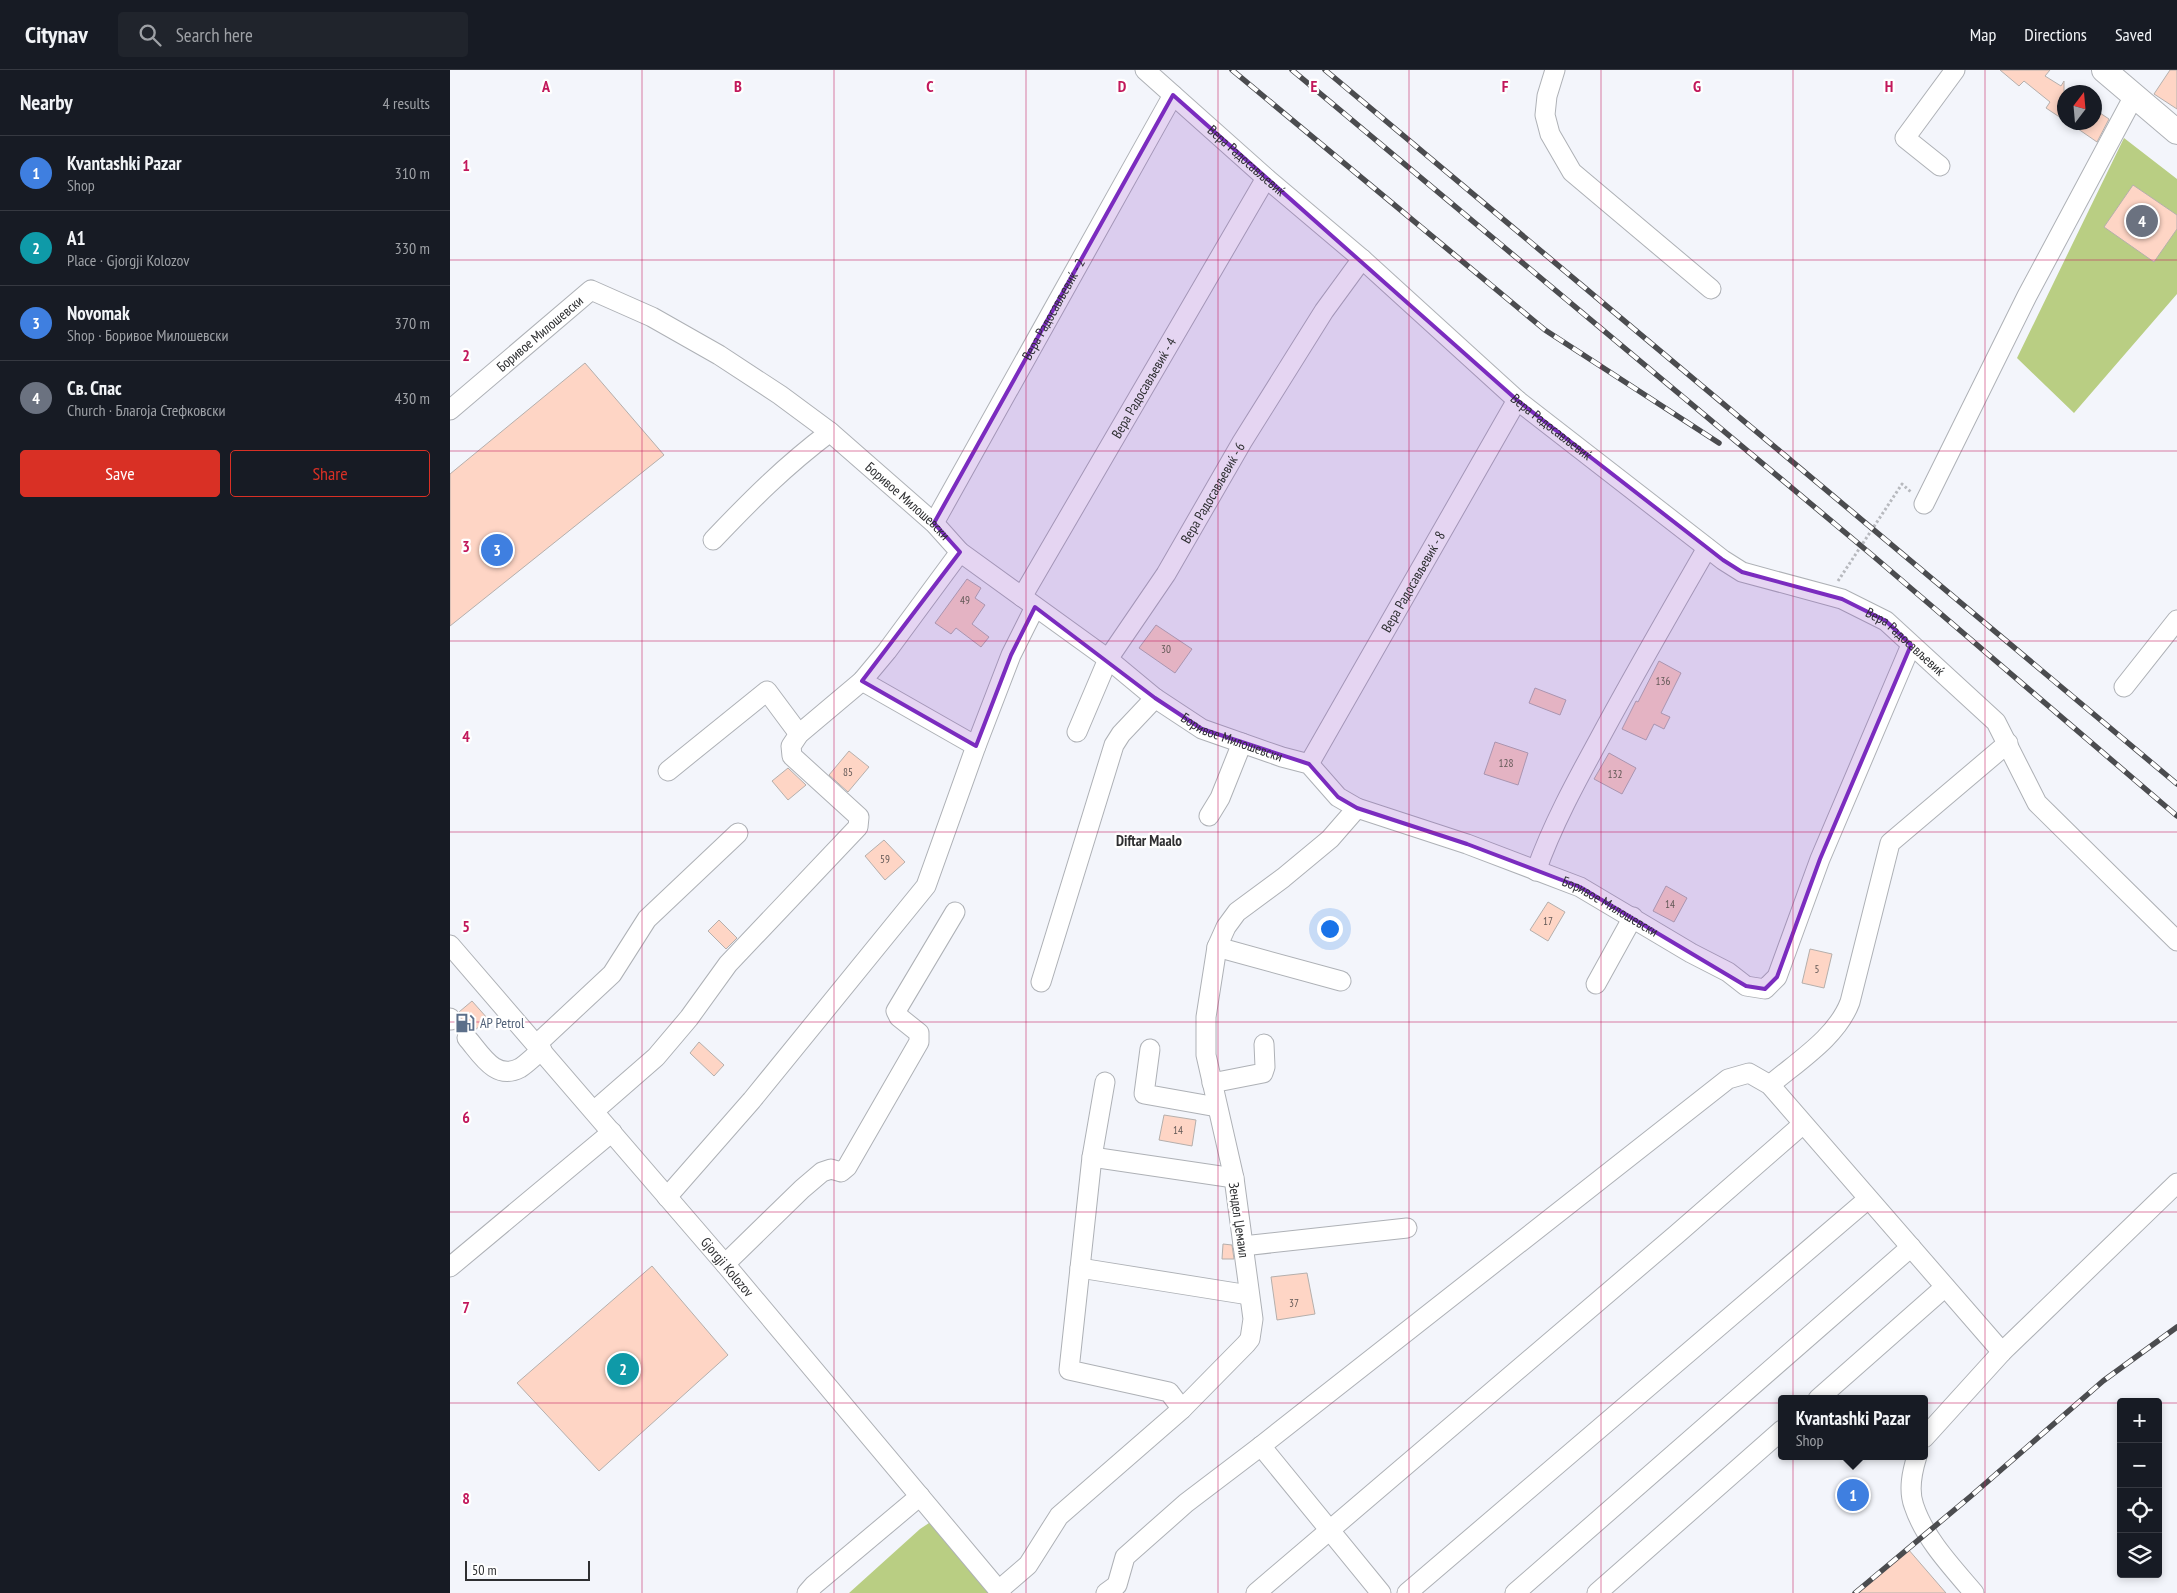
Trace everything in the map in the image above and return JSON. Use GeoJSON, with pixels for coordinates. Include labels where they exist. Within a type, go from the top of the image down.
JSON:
{"type":"FeatureCollection","features":[{"type":"Feature","properties":{"kind":"main road"},"geometry":{"type":"LineString","coordinates":[[2114,73],[2134,96],[2177,132]]}},
{"type":"Feature","properties":{"kind":"street","name":"Вера Радосављевиќ"},"geometry":{"type":"LineString","coordinates":[[1145,70],[1266,178],[1362,259],[1517,400],[1707,548],[1742,572],[1842,599],[1886,621],[1996,722],[2037,802],[2177,941]]}},
{"type":"Feature","properties":{"kind":"street"},"geometry":{"type":"LineString","coordinates":[[1555,70],[1547,96],[1545,115],[1550,134],[1572,172],[1712,289]]}},
{"type":"Feature","properties":{"kind":"street"},"geometry":{"type":"LineString","coordinates":[[1940,166],[1905,138],[1955,70]]}},
{"type":"Feature","properties":{"kind":"street","name":"Вера Радосављевиќ - 2"},"geometry":{"type":"LineString","coordinates":[[934,523],[1173,95]]}},
{"type":"Feature","properties":{"kind":"street"},"geometry":{"type":"LineString","coordinates":[[1924,504],[2027,296],[2134,96]]}},
{"type":"Feature","properties":{"kind":"street","name":"Вера Радосављевиќ - 4"},"geometry":{"type":"LineString","coordinates":[[667,1197],[752,1100],[926,886],[1029,602],[1266,178]]}},
{"type":"Feature","properties":{"kind":"street","name":"Вера Радосављевиќ - 6"},"geometry":{"type":"LineString","coordinates":[[1077,732],[1108,659],[1166,574],[1242,442],[1324,311],[1362,259]]}},
{"type":"Feature","properties":{"kind":"street","name":"Боривое Милошевски"},"geometry":{"type":"LineString","coordinates":[[450,410],[591,290],[652,317],[719,356],[780,395],[830,432],[934,523],[960,552],[1108,659],[1155,698],[1202,730],[1309,764],[1338,797],[1357,808],[1467,844],[1580,887],[1691,953],[1728,972],[1746,986],[1766,989],[1777,977],[1820,859],[1911,645]]}},
{"type":"Feature","properties":{"kind":"street","name":"Вера Радосављевиќ - 8"},"geometry":{"type":"LineString","coordinates":[[1309,764],[1517,400]]}},
{"type":"Feature","properties":{"kind":"street"},"geometry":{"type":"LineString","coordinates":[[714,540],[764,486],[830,432]]}},
{"type":"Feature","properties":{"kind":"street"},"geometry":{"type":"LineString","coordinates":[[1536,871],[1545,846],[1574,785],[1707,548]]}},
{"type":"Feature","properties":{"kind":"street"},"geometry":{"type":"LineString","coordinates":[[594,1111],[656,1056],[689,1018],[728,964],[858,827],[859,818],[792,756],[791,746],[799,734],[862,680],[887,651],[960,552]]}},
{"type":"Feature","properties":{"kind":"street"},"geometry":{"type":"LineString","coordinates":[[2124,687],[2177,620]]}},
{"type":"Feature","properties":{"kind":"street"},"geometry":{"type":"LineString","coordinates":[[862,680],[976,746]]}},
{"type":"Feature","properties":{"kind":"street"},"geometry":{"type":"LineString","coordinates":[[668,771],[767,691],[799,734]]}},
{"type":"Feature","properties":{"kind":"street"},"geometry":{"type":"LineString","coordinates":[[1041,982],[1114,745],[1121,734],[1155,698]]}},
{"type":"Feature","properties":{"kind":"street"},"geometry":{"type":"LineString","coordinates":[[1209,816],[1220,798],[1242,743]]}},
{"type":"Feature","properties":{"kind":"street"},"geometry":{"type":"LineString","coordinates":[[1770,1085],[1831,1033],[1844,1017],[1850,1002],[1890,843],[2008,743]]}},
{"type":"Feature","properties":{"kind":"street","name":"Зендел Џемаил"},"geometry":{"type":"LineString","coordinates":[[1000,1592],[1028,1565],[1059,1516],[1182,1409],[1250,1339],[1253,1319],[1234,1178],[1206,1055],[1206,1017],[1217,947],[1226,927],[1236,912],[1283,878],[1330,839],[1357,808]]}},
{"type":"Feature","properties":{"kind":"street"},"geometry":{"type":"LineString","coordinates":[[467,1038],[493,1068],[507,1071],[520,1068],[612,974],[647,919],[738,833]]}},
{"type":"Feature","properties":{"kind":"street"},"geometry":{"type":"LineString","coordinates":[[725,1264],[822,1172],[831,1169],[841,1172],[847,1167],[919,1042],[919,1034],[899,1017],[896,1010],[956,912]]}},
{"type":"Feature","properties":{"kind":"street"},"geometry":{"type":"LineString","coordinates":[[1596,984],[1633,917]]}},
{"type":"Feature","properties":{"kind":"street","name":"Gjorgji Kolozov"},"geometry":{"type":"LineString","coordinates":[[450,946],[725,1264],[1000,1592]]}},
{"type":"Feature","properties":{"kind":"street"},"geometry":{"type":"LineString","coordinates":[[1217,947],[1341,981]]}},
{"type":"Feature","properties":{"kind":"street"},"geometry":{"type":"LineString","coordinates":[[1212,1083],[1262,1073],[1265,1067],[1264,1044]]}},
{"type":"Feature","properties":{"kind":"street"},"geometry":{"type":"LineString","coordinates":[[1150,1049],[1144,1094],[1217,1107]]}},
{"type":"Feature","properties":{"kind":"street"},"geometry":{"type":"LineString","coordinates":[[1115,1590],[1125,1557],[1186,1502],[1261,1446],[1728,1078],[1749,1073],[1770,1085],[2002,1352]]}},
{"type":"Feature","properties":{"kind":"street"},"geometry":{"type":"LineString","coordinates":[[1105,1082],[1092,1157],[1069,1370],[1169,1392],[1182,1409]]}},
{"type":"Feature","properties":{"kind":"street"},"geometry":{"type":"LineString","coordinates":[[1256,1593],[1803,1124]]}},
{"type":"Feature","properties":{"kind":"street"},"geometry":{"type":"LineString","coordinates":[[450,1267],[612,1132]]}},
{"type":"Feature","properties":{"kind":"street"},"geometry":{"type":"LineString","coordinates":[[1092,1157],[1234,1178]]}},
{"type":"Feature","properties":{"kind":"street"},"geometry":{"type":"LineString","coordinates":[[1928,1434],[2002,1352],[2177,1183]]}},
{"type":"Feature","properties":{"kind":"street"},"geometry":{"type":"LineString","coordinates":[[1407,1593],[1868,1199]]}},
{"type":"Feature","properties":{"kind":"street"},"geometry":{"type":"LineString","coordinates":[[1243,1246],[1407,1228]]}},
{"type":"Feature","properties":{"kind":"street"},"geometry":{"type":"LineString","coordinates":[[1515,1593],[1911,1247]]}},
{"type":"Feature","properties":{"kind":"street"},"geometry":{"type":"LineString","coordinates":[[1080,1268],[1249,1295]]}},
{"type":"Feature","properties":{"kind":"street"},"geometry":{"type":"LineString","coordinates":[[1823,1395],[1945,1287]]}},
{"type":"Feature","properties":{"kind":"street"},"geometry":{"type":"LineString","coordinates":[[1599,1592],[1778,1434]]}},
{"type":"Feature","properties":{"kind":"street"},"geometry":{"type":"LineString","coordinates":[[1261,1446],[1381,1593]]}},
{"type":"Feature","properties":{"kind":"street"},"geometry":{"type":"LineString","coordinates":[[1915,1460],[1911,1486],[1913,1506],[1932,1540],[1974,1593]]}},
{"type":"Feature","properties":{"kind":"street"},"geometry":{"type":"LineString","coordinates":[[808,1593],[814,1585],[920,1496]]}},
{"type":"Feature","properties":{"kind":"path"},"geometry":{"type":"LineString","coordinates":[[1828,596],[1902,484],[1924,504]]}},
{"type":"Feature","properties":{"kind":"highlighted area"},"geometry":{"type":"Polygon","coordinates":[[[1173,95],[1517,400],[1723,560],[1742,572],[1842,599],[1886,621],[1911,645],[1820,859],[1777,977],[1765,989],[1746,986],[1580,887],[1467,844],[1357,808],[1338,797],[1309,764],[1202,729],[1155,698],[1035,607],[1011,655],[976,746],[862,681],[960,552],[934,523],[1173,95]]]}},
{"type":"Feature","properties":{"kind":"green space"},"geometry":{"type":"Polygon","coordinates":[[[2124,138],[2177,179],[2177,294],[2074,413],[2017,358],[2124,138]]]}},
{"type":"Feature","properties":{"kind":"green space"},"geometry":{"type":"Polygon","coordinates":[[[938,1517],[998,1593],[849,1593],[920,1529],[938,1517]]]}},
{"type":"Feature","properties":{"kind":"building"},"geometry":{"type":"Polygon","coordinates":[[[2000,70],[2050,70],[2045,76],[2059,85],[2057,85],[2057,115],[2046,108],[2050,102],[2024,81],[2019,86],[2000,70]]]}},
{"type":"Feature","properties":{"kind":"building"},"geometry":{"type":"Polygon","coordinates":[[[2170,70],[2177,70],[2177,109],[2154,94],[2170,70]]]}},
{"type":"Feature","properties":{"kind":"building"},"geometry":{"type":"Polygon","coordinates":[[[2102,114],[2109,119],[2097,142],[2080,130],[2102,130],[2102,114]]]}},
{"type":"Feature","properties":{"kind":"building"},"geometry":{"type":"Polygon","coordinates":[[[2133,185],[2177,215],[2177,229],[2154,262],[2104,227],[2133,185]]]}},
{"type":"Feature","properties":{"kind":"building"},"geometry":{"type":"Polygon","coordinates":[[[585,363],[664,455],[450,626],[450,474],[585,363]]]}},
{"type":"Feature","properties":{"kind":"building"},"geometry":{"type":"Polygon","coordinates":[[[967,579],[981,588],[975,598],[985,605],[972,624],[989,637],[981,647],[956,628],[951,634],[935,623],[967,579]]]}},
{"type":"Feature","properties":{"kind":"building"},"geometry":{"type":"Polygon","coordinates":[[[1156,625],[1192,649],[1175,673],[1139,648],[1156,625]]]}},
{"type":"Feature","properties":{"kind":"building"},"geometry":{"type":"Polygon","coordinates":[[[1659,661],[1681,673],[1661,713],[1670,717],[1664,729],[1654,724],[1646,740],[1622,729],[1659,661]]]}},
{"type":"Feature","properties":{"kind":"building"},"geometry":{"type":"Polygon","coordinates":[[[1535,688],[1566,700],[1560,715],[1529,703],[1535,688]]]}},
{"type":"Feature","properties":{"kind":"building"},"geometry":{"type":"Polygon","coordinates":[[[1495,742],[1528,753],[1518,785],[1484,774],[1495,742]]]}},
{"type":"Feature","properties":{"kind":"building"},"geometry":{"type":"Polygon","coordinates":[[[849,751],[869,767],[848,792],[829,775],[849,751]]]}},
{"type":"Feature","properties":{"kind":"building"},"geometry":{"type":"Polygon","coordinates":[[[1609,753],[1636,768],[1622,794],[1594,779],[1609,753]]]}},
{"type":"Feature","properties":{"kind":"building"},"geometry":{"type":"Polygon","coordinates":[[[788,768],[806,785],[788,800],[772,781],[788,768]]]}},
{"type":"Feature","properties":{"kind":"building"},"geometry":{"type":"Polygon","coordinates":[[[884,840],[905,862],[885,880],[865,856],[884,840]]]}},
{"type":"Feature","properties":{"kind":"building"},"geometry":{"type":"Polygon","coordinates":[[[1666,886],[1687,898],[1674,922],[1653,911],[1666,886]]]}},
{"type":"Feature","properties":{"kind":"building"},"geometry":{"type":"Polygon","coordinates":[[[1548,902],[1565,912],[1548,941],[1530,930],[1548,902]]]}},
{"type":"Feature","properties":{"kind":"building"},"geometry":{"type":"Polygon","coordinates":[[[719,920],[737,938],[726,949],[708,931],[719,920]]]}},
{"type":"Feature","properties":{"kind":"building"},"geometry":{"type":"Polygon","coordinates":[[[1810,949],[1832,954],[1824,988],[1802,983],[1810,949]]]}},
{"type":"Feature","properties":{"kind":"building"},"geometry":{"type":"Polygon","coordinates":[[[472,1001],[488,1019],[475,1030],[466,1027],[457,1033],[455,1030],[460,1027],[462,1021],[459,1012],[472,1001]]]}},
{"type":"Feature","properties":{"kind":"building"},"geometry":{"type":"Polygon","coordinates":[[[699,1042],[724,1065],[714,1076],[690,1053],[699,1042]]]}},
{"type":"Feature","properties":{"kind":"building"},"geometry":{"type":"Polygon","coordinates":[[[1164,1115],[1196,1120],[1192,1146],[1159,1140],[1164,1115]]]}},
{"type":"Feature","properties":{"kind":"building"},"geometry":{"type":"Polygon","coordinates":[[[1223,1244],[1232,1245],[1234,1259],[1222,1259],[1223,1244]]]}},
{"type":"Feature","properties":{"kind":"building"},"geometry":{"type":"Polygon","coordinates":[[[652,1266],[728,1355],[599,1471],[517,1383],[652,1266]]]}},
{"type":"Feature","properties":{"kind":"building"},"geometry":{"type":"Polygon","coordinates":[[[1307,1273],[1315,1314],[1277,1320],[1271,1277],[1307,1273]]]}},
{"type":"Feature","properties":{"kind":"building"},"geometry":{"type":"Polygon","coordinates":[[[1908,1549],[1946,1593],[1858,1593],[1908,1549]]]}},
{"type":"Feature","properties":{"kind":"railway"},"geometry":{"type":"LineString","coordinates":[[1232,70],[1545,330],[1719,443]]}},
{"type":"Feature","properties":{"kind":"railway"},"geometry":{"type":"LineString","coordinates":[[1292,70],[1872,555],[2177,816]]}},
{"type":"Feature","properties":{"kind":"railway"},"geometry":{"type":"LineString","coordinates":[[1325,70],[2177,784]]}},
{"type":"Feature","properties":{"kind":"railway"},"geometry":{"type":"LineString","coordinates":[[1855,1593],[1971,1496],[2103,1381],[2177,1327]]}},
{"type":"Feature","properties":{"kind":"place","name":"Св. Спас"},"geometry":{"type":"Point","coordinates":[2142,221]}},
{"type":"Feature","properties":{"kind":"place","name":"Novomak"},"geometry":{"type":"Point","coordinates":[497,550]}},
{"type":"Feature","properties":{"kind":"place","name":"AP Petrol"},"geometry":{"type":"Point","coordinates":[465,1023]}},
{"type":"Feature","properties":{"kind":"place","name":"А1"},"geometry":{"type":"Point","coordinates":[623,1369]}},
{"type":"Feature","properties":{"kind":"place","name":"Kvantashki Pazar"},"geometry":{"type":"Point","coordinates":[1853,1495]}},
{"type":"Feature","properties":{"kind":"district","name":"Diftar Maalo"},"geometry":{"type":"Point","coordinates":[1149,841]}}]}
